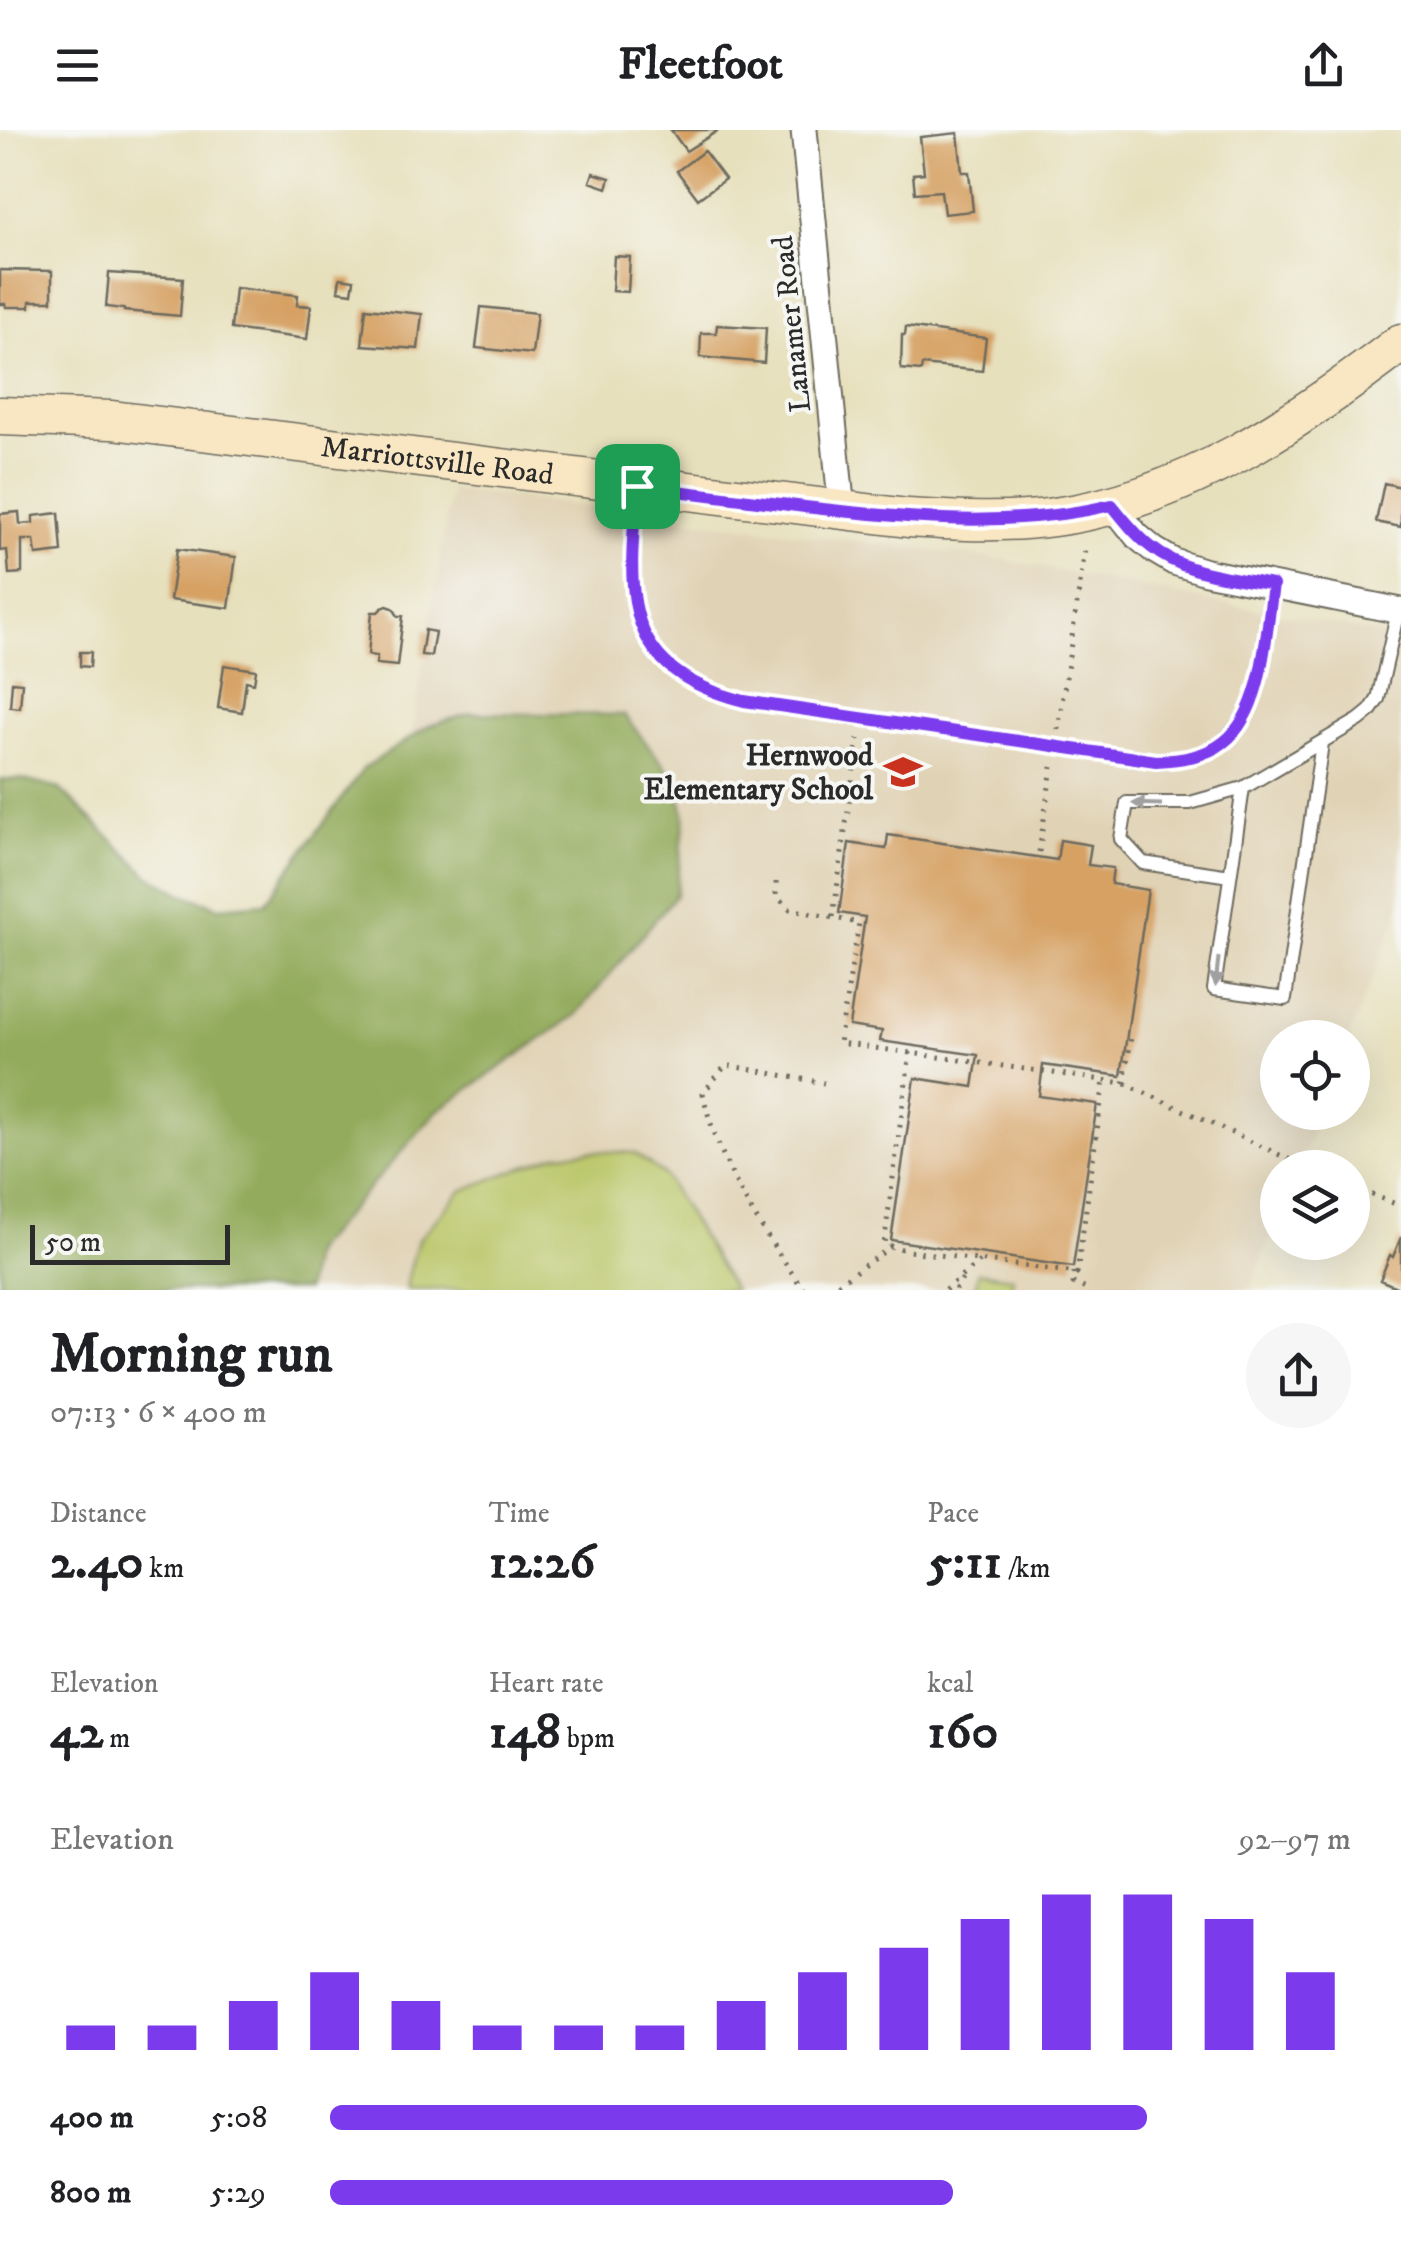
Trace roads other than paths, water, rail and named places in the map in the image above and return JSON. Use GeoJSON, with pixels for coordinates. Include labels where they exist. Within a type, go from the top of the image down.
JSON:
{"type":"FeatureCollection","features":[{"type":"Feature","properties":{"kind":"main road","name":"Marriottsville Road"},"geometry":{"type":"LineString","coordinates":[[0,416],[112,420],[842,511],[984,521],[1051,517],[1112,505],[1219,464],[1304,413],[1401,343]]}},
{"type":"Feature","properties":{"kind":"street","name":"Lanamer Road"},"geometry":{"type":"LineString","coordinates":[[804,130],[842,511]]}},
{"type":"Feature","properties":{"kind":"street"},"geometry":{"type":"LineString","coordinates":[[1112,505],[1138,536],[1174,562],[1399,611]]}},
{"type":"Feature","properties":{"kind":"lane"},"geometry":{"type":"LineString","coordinates":[[637,486],[631,580],[644,632],[672,669],[717,694],[744,701],[1126,757],[1181,760],[1224,742],[1240,724],[1257,680],[1273,585]]}},
{"type":"Feature","properties":{"kind":"lane"},"geometry":{"type":"LineString","coordinates":[[1230,876],[1143,862],[1121,840],[1127,803],[1190,804],[1243,788],[1358,720],[1378,699],[1399,611]]}},
{"type":"Feature","properties":{"kind":"lane"},"geometry":{"type":"LineString","coordinates":[[1243,788],[1214,989],[1286,999],[1322,742]]}},
{"type":"Feature","properties":{"kind":"place","name":"Hernwood Elementary School"},"geometry":{"type":"Point","coordinates":[903,772]}}]}
